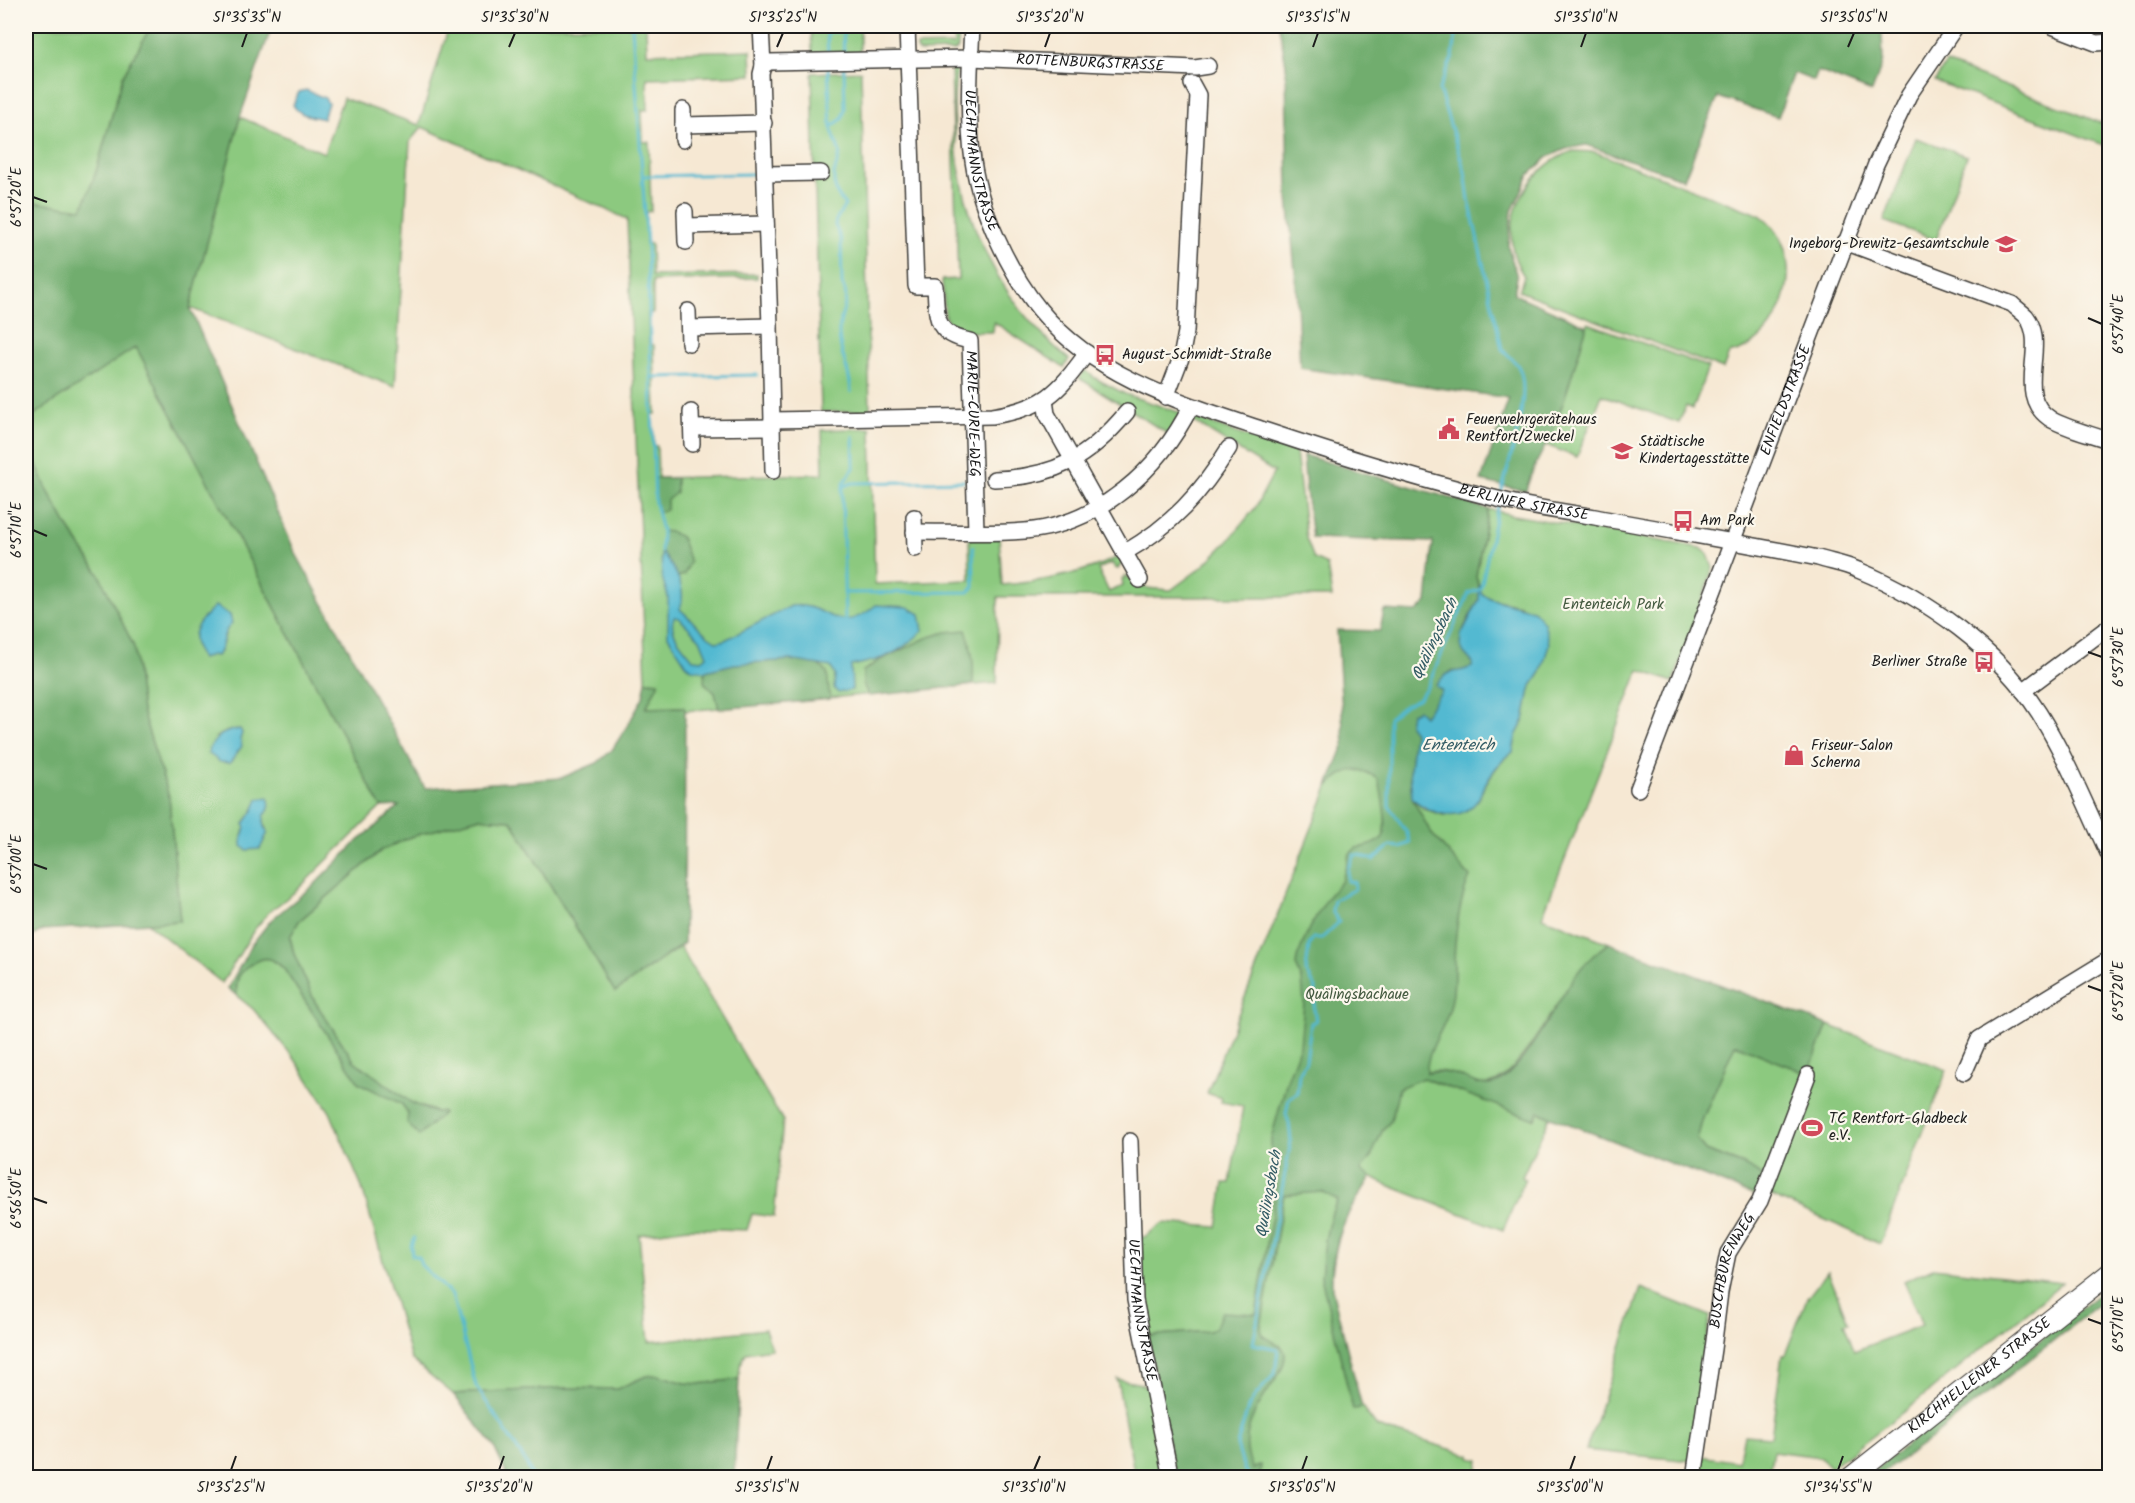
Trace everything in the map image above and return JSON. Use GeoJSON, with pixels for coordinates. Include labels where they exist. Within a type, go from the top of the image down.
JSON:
{"type":"FeatureCollection","features":[{"type":"Feature","properties":{"kind":"main road","name":"KIRCHHELLENER STRASSE"},"geometry":{"type":"LineString","coordinates":[[1850,1478],[2109,1273]]}},
{"type":"Feature","properties":{"kind":"street"},"geometry":{"type":"LineString","coordinates":[[761,26],[773,471]]}},
{"type":"Feature","properties":{"kind":"street"},"geometry":{"type":"LineString","coordinates":[[907,26],[908,59]]}},
{"type":"Feature","properties":{"kind":"street","name":"UECHTMANNSTRASSE"},"geometry":{"type":"LineString","coordinates":[[972,26],[970,58],[972,152],[975,174],[993,228],[1008,261],[1024,288]]}},
{"type":"Feature","properties":{"kind":"street","name":"ENFIELDSTRASSE"},"geometry":{"type":"LineString","coordinates":[[1638,789],[1845,242],[1895,123],[1917,83],[1956,26]]}},
{"type":"Feature","properties":{"kind":"street"},"geometry":{"type":"LineString","coordinates":[[2052,26],[2096,43],[2109,42]]}},
{"type":"Feature","properties":{"kind":"street","name":"ROTTENBURGSTRASSE"},"geometry":{"type":"LineString","coordinates":[[763,66],[769,62],[970,58],[1195,68],[1208,66]]}},
{"type":"Feature","properties":{"kind":"street","name":"MARIE-CURIE-WEG"},"geometry":{"type":"LineString","coordinates":[[908,59],[916,286],[935,286],[937,317],[940,325],[950,336],[970,341],[976,531]]}},
{"type":"Feature","properties":{"kind":"street"},"geometry":{"type":"LineString","coordinates":[[1166,397],[1181,358],[1188,314],[1198,95],[1192,84]]}},
{"type":"Feature","properties":{"kind":"street"},"geometry":{"type":"LineString","coordinates":[[683,141],[683,117],[764,123]]}},
{"type":"Feature","properties":{"kind":"street"},"geometry":{"type":"LineString","coordinates":[[765,174],[821,173]]}},
{"type":"Feature","properties":{"kind":"street"},"geometry":{"type":"LineString","coordinates":[[685,211],[686,234],[766,224]]}},
{"type":"Feature","properties":{"kind":"street"},"geometry":{"type":"LineString","coordinates":[[1845,242],[2012,304],[2027,317],[2034,337],[2032,391],[2038,406],[2052,419],[2109,441]]}},
{"type":"Feature","properties":{"kind":"street","name":"BERLINER STRASSE"},"geometry":{"type":"LineString","coordinates":[[1024,288],[1040,310],[1087,353],[1121,374],[1166,397],[1191,406],[1367,464],[1508,501],[1732,541],[1846,566],[1902,591],[1958,627],[2007,673],[2023,692],[2053,738],[2109,857]]}},
{"type":"Feature","properties":{"kind":"street"},"geometry":{"type":"LineString","coordinates":[[688,312],[689,335],[770,326]]}},
{"type":"Feature","properties":{"kind":"street"},"geometry":{"type":"LineString","coordinates":[[692,412],[692,436],[772,424],[992,416],[1032,407],[1045,400],[1065,383],[1087,353]]}},
{"type":"Feature","properties":{"kind":"street"},"geometry":{"type":"LineString","coordinates":[[1045,400],[1046,411],[1140,580]]}},
{"type":"Feature","properties":{"kind":"street"},"geometry":{"type":"LineString","coordinates":[[915,549],[914,524],[976,531],[1027,531],[1067,521],[1100,506],[1133,483],[1154,462],[1177,432],[1191,406]]}},
{"type":"Feature","properties":{"kind":"street"},"geometry":{"type":"LineString","coordinates":[[994,479],[1050,472],[1073,461],[1102,440],[1127,412]]}},
{"type":"Feature","properties":{"kind":"street"},"geometry":{"type":"LineString","coordinates":[[1124,553],[1147,540],[1193,500],[1213,475],[1229,448]]}},
{"type":"Feature","properties":{"kind":"street"},"geometry":{"type":"LineString","coordinates":[[2023,692],[2109,626]]}},
{"type":"Feature","properties":{"kind":"street"},"geometry":{"type":"LineString","coordinates":[[1964,1072],[1979,1039],[2109,959]]}},
{"type":"Feature","properties":{"kind":"street","name":"BUSCHBURENWEG"},"geometry":{"type":"LineString","coordinates":[[1694,1478],[1720,1292],[1728,1253],[1760,1201],[1808,1075]]}},
{"type":"Feature","properties":{"kind":"street","name":"UECHTMANNSTRASSE"},"geometry":{"type":"LineString","coordinates":[[1130,1141],[1135,1300],[1171,1478]]}},
{"type":"Feature","properties":{"kind":"green space"},"geometry":{"type":"Polygon","coordinates":[[[26,26],[151,26],[123,76],[96,172],[82,210],[26,201],[26,26]]]}},
{"type":"Feature","properties":{"kind":"green space"},"geometry":{"type":"Polygon","coordinates":[[[151,26],[272,26],[240,117],[190,308],[295,552],[425,788],[561,778],[597,763],[612,750],[629,723],[643,697],[646,681],[659,682],[646,708],[684,707],[685,711],[684,943],[615,992],[511,820],[477,818],[410,837],[382,850],[299,921],[290,937],[294,954],[315,1002],[354,1061],[412,1103],[428,1110],[442,1111],[443,1113],[419,1136],[407,1123],[408,1113],[402,1104],[359,1083],[284,969],[277,962],[263,959],[249,965],[238,978],[237,996],[228,988],[252,944],[271,920],[315,884],[356,843],[399,806],[381,807],[136,347],[34,415],[32,454],[48,491],[68,527],[99,574],[134,647],[142,711],[169,797],[180,921],[43,930],[26,940],[26,201],[82,209],[96,172],[123,76],[151,26]]]}},
{"type":"Feature","properties":{"kind":"green space"},"geometry":{"type":"Polygon","coordinates":[[[449,26],[646,26],[647,53],[751,50],[752,75],[647,78],[648,110],[642,110],[643,142],[649,142],[651,211],[646,212],[646,243],[651,244],[652,276],[757,274],[757,278],[653,281],[653,313],[648,313],[649,344],[654,345],[656,414],[653,414],[658,478],[823,474],[822,430],[871,428],[875,584],[970,580],[969,537],[999,535],[1002,585],[1062,576],[1092,568],[1120,556],[1123,561],[1118,569],[1112,563],[1098,569],[1109,592],[1123,585],[1122,579],[1126,576],[1145,588],[1171,590],[1202,567],[1230,539],[1255,508],[1274,472],[1189,419],[1190,416],[1296,452],[1306,538],[1314,559],[1327,565],[1332,597],[998,597],[997,683],[685,711],[684,707],[646,708],[659,682],[646,681],[627,219],[422,127],[410,141],[395,387],[190,308],[240,117],[324,153],[343,98],[419,125],[449,26]]]}},
{"type":"Feature","properties":{"kind":"green space"},"geometry":{"type":"Polygon","coordinates":[[[811,26],[860,26],[860,53],[812,55],[811,26]]]}},
{"type":"Feature","properties":{"kind":"green space"},"geometry":{"type":"Polygon","coordinates":[[[954,26],[958,26],[958,48],[955,51],[920,52],[917,49],[917,46],[954,45],[954,26]]]}},
{"type":"Feature","properties":{"kind":"green space"},"geometry":{"type":"Polygon","coordinates":[[[1279,26],[1885,26],[1882,33],[1883,61],[1872,92],[1818,71],[1814,81],[1794,73],[1778,117],[1718,97],[1684,179],[1586,145],[1566,149],[1548,157],[1529,175],[1512,211],[1508,246],[1517,277],[1514,294],[1587,326],[1559,416],[1531,474],[1526,491],[1481,481],[1509,398],[1300,368],[1296,281],[1288,198],[1286,65],[1279,26]]]}},
{"type":"Feature","properties":{"kind":"green space"},"geometry":{"type":"Polygon","coordinates":[[[1946,63],[2109,126],[2109,147],[1935,81],[1946,63]]]}},
{"type":"Feature","properties":{"kind":"green space"},"geometry":{"type":"Polygon","coordinates":[[[951,69],[957,69],[954,109],[959,166],[976,229],[988,258],[1023,313],[1069,359],[1064,368],[994,322],[993,332],[962,332],[951,327],[945,316],[942,280],[958,279],[951,69]]]}},
{"type":"Feature","properties":{"kind":"green space"},"geometry":{"type":"Polygon","coordinates":[[[861,71],[870,411],[821,412],[812,73],[861,71]]]}},
{"type":"Feature","properties":{"kind":"green space"},"geometry":{"type":"Polygon","coordinates":[[[1916,138],[1967,156],[1936,240],[1884,221],[1916,138]]]}},
{"type":"Feature","properties":{"kind":"green space"},"geometry":{"type":"Polygon","coordinates":[[[1573,151],[1595,152],[1760,215],[1776,230],[1785,250],[1788,271],[1786,293],[1778,314],[1766,332],[1749,346],[1729,354],[1723,369],[1519,291],[1524,276],[1515,259],[1512,240],[1513,221],[1518,203],[1540,171],[1556,159],[1573,151]]]}},
{"type":"Feature","properties":{"kind":"green space"},"geometry":{"type":"Polygon","coordinates":[[[1588,323],[1708,367],[1693,409],[1686,406],[1679,423],[1602,395],[1577,457],[1546,445],[1588,323]]]}},
{"type":"Feature","properties":{"kind":"green space"},"geometry":{"type":"Polygon","coordinates":[[[136,347],[381,807],[296,891],[269,912],[254,930],[222,983],[147,923],[180,921],[169,797],[142,711],[134,647],[99,574],[68,527],[48,491],[32,454],[34,415],[136,347]],[[230,615],[211,655],[217,656],[221,650],[230,615]],[[240,729],[228,731],[216,737],[240,739],[242,733],[240,729]],[[258,799],[244,824],[246,828],[242,836],[247,850],[253,849],[268,832],[258,799]]]}},
{"type":"Feature","properties":{"kind":"green space"},"geometry":{"type":"Polygon","coordinates":[[[1085,370],[1125,394],[1184,414],[1171,436],[1079,378],[1085,370]]]}},
{"type":"Feature","properties":{"kind":"green space","name":"Quälingsbachaue"},"geometry":{"type":"Polygon","coordinates":[[[1303,455],[1488,509],[1476,576],[1479,599],[1461,638],[1464,650],[1473,663],[1472,667],[1460,672],[1451,671],[1440,697],[1414,732],[1410,770],[1412,798],[1431,833],[1470,877],[1457,927],[1451,1004],[1429,1056],[1427,1073],[1451,1073],[1485,1085],[1502,1079],[1515,1068],[1540,1034],[1582,967],[1609,943],[1828,1025],[1808,1074],[1735,1044],[1703,1118],[1697,1139],[1705,1151],[1743,1165],[1764,1178],[1755,1196],[1538,1112],[1534,1119],[1423,1078],[1399,1088],[1391,1121],[1383,1129],[1372,1155],[1361,1170],[1371,1177],[1349,1212],[1338,1239],[1332,1266],[1332,1289],[1362,1407],[1353,1410],[1321,1277],[1328,1227],[1338,1200],[1322,1192],[1284,1195],[1261,1327],[1262,1335],[1284,1350],[1284,1361],[1280,1373],[1254,1415],[1248,1432],[1247,1450],[1253,1469],[1261,1465],[1260,1477],[1175,1477],[1147,1336],[1210,1331],[1216,1327],[1222,1312],[1256,1314],[1277,1180],[1278,1164],[1271,1147],[1271,1139],[1287,1080],[1300,1046],[1304,1003],[1302,980],[1296,965],[1297,958],[1309,928],[1330,894],[1342,881],[1349,855],[1356,848],[1379,841],[1385,832],[1384,809],[1378,779],[1358,770],[1346,772],[1328,786],[1344,745],[1337,630],[1380,631],[1384,610],[1417,612],[1427,602],[1433,542],[1312,538],[1303,455]]]}},
{"type":"Feature","properties":{"kind":"green space"},"geometry":{"type":"Polygon","coordinates":[[[654,478],[676,478],[676,493],[667,500],[667,509],[658,513],[655,503],[654,478]]]}},
{"type":"Feature","properties":{"kind":"green space"},"geometry":{"type":"Polygon","coordinates":[[[1488,509],[1701,548],[1708,554],[1713,568],[1673,682],[1639,670],[1542,917],[1609,943],[1585,965],[1533,1042],[1501,1079],[1489,1084],[1480,1084],[1435,1071],[1415,1081],[1423,1078],[1535,1119],[1538,1112],[1550,1117],[1522,1177],[1525,1179],[1503,1230],[1369,1176],[1353,1203],[1337,1244],[1331,1290],[1357,1409],[1362,1407],[1377,1427],[1470,1455],[1470,1458],[1479,1460],[1477,1477],[1179,1477],[1216,1347],[1215,1328],[1210,1331],[1147,1336],[1134,1237],[1144,1237],[1163,1223],[1217,1227],[1224,1183],[1230,1183],[1243,1106],[1220,1102],[1221,1098],[1207,1093],[1346,747],[1388,745],[1389,808],[1438,842],[1412,798],[1424,809],[1446,816],[1478,800],[1493,773],[1513,752],[1516,736],[1524,720],[1530,689],[1541,672],[1549,643],[1520,605],[1492,599],[1482,594],[1476,576],[1488,509]]]}},
{"type":"Feature","properties":{"kind":"green space"},"geometry":{"type":"Polygon","coordinates":[[[662,531],[681,537],[690,562],[684,575],[677,577],[661,552],[662,531]]]}},
{"type":"Feature","properties":{"kind":"green space"},"geometry":{"type":"Polygon","coordinates":[[[966,630],[972,657],[973,685],[869,696],[865,690],[863,671],[880,660],[926,638],[946,632],[966,630]]]}},
{"type":"Feature","properties":{"kind":"green space"},"geometry":{"type":"Polygon","coordinates":[[[790,660],[816,663],[827,672],[830,699],[719,709],[715,693],[704,682],[705,671],[734,664],[790,660]]]}},
{"type":"Feature","properties":{"kind":"green space"},"geometry":{"type":"Polygon","coordinates":[[[477,818],[511,820],[615,992],[680,947],[783,1121],[774,1217],[752,1214],[747,1230],[688,1228],[639,1235],[649,1342],[765,1329],[772,1349],[746,1353],[740,1366],[739,1379],[699,1384],[685,1383],[658,1375],[646,1376],[617,1389],[566,1388],[453,1394],[411,1359],[362,1188],[330,1112],[294,1058],[253,1009],[237,996],[238,978],[249,965],[263,959],[272,960],[278,964],[284,969],[359,1083],[402,1104],[419,1135],[431,1124],[436,1112],[412,1103],[354,1061],[315,1002],[294,954],[290,937],[299,921],[382,850],[410,837],[477,818]]]}},
{"type":"Feature","properties":{"kind":"green space","name":"TC Rentfort-Gladbeck e.V."},"geometry":{"type":"Polygon","coordinates":[[[1828,1025],[1947,1070],[1880,1244],[1758,1190],[1745,1165],[1705,1151],[1697,1139],[1703,1118],[1735,1044],[1808,1074],[1828,1025]]]}},
{"type":"Feature","properties":{"kind":"green space"},"geometry":{"type":"Polygon","coordinates":[[[1933,1268],[2063,1283],[1915,1403],[1830,1468],[1821,1457],[1773,1451],[1768,1477],[1698,1478],[1701,1456],[1738,1462],[1744,1435],[1771,1437],[1782,1355],[1785,1355],[1807,1298],[1828,1271],[1848,1322],[1844,1323],[1854,1351],[1922,1325],[1904,1281],[1933,1268]]]}},
{"type":"Feature","properties":{"kind":"green space"},"geometry":{"type":"Polygon","coordinates":[[[2109,1286],[2109,1296],[1924,1444],[1876,1477],[1864,1478],[2109,1286]]]}},
{"type":"Feature","properties":{"kind":"green space"},"geometry":{"type":"Polygon","coordinates":[[[1641,1288],[1710,1316],[1690,1461],[1586,1450],[1641,1288]]]}},
{"type":"Feature","properties":{"kind":"green space"},"geometry":{"type":"Polygon","coordinates":[[[658,1375],[685,1383],[699,1384],[739,1379],[734,1477],[508,1477],[493,1445],[453,1394],[566,1388],[617,1389],[646,1376],[658,1375]]]}},
{"type":"Feature","properties":{"kind":"green space"},"geometry":{"type":"Polygon","coordinates":[[[1117,1379],[1141,1384],[1149,1389],[1167,1477],[1135,1477],[1117,1379]]]}},
{"type":"Feature","properties":{"kind":"water"},"geometry":{"type":"Polygon","coordinates":[[[306,90],[325,98],[328,103],[323,119],[302,113],[293,105],[299,92],[306,90]]]}},
{"type":"Feature","properties":{"kind":"water"},"geometry":{"type":"Polygon","coordinates":[[[661,552],[671,564],[681,586],[680,609],[717,642],[791,606],[804,606],[841,619],[851,619],[862,615],[876,605],[908,607],[920,614],[923,631],[890,654],[851,666],[852,690],[838,693],[834,688],[835,675],[831,667],[790,660],[734,664],[705,671],[692,669],[686,664],[668,636],[668,597],[662,577],[661,552]],[[674,617],[672,623],[675,634],[693,659],[702,660],[707,656],[700,639],[679,618],[674,617]]]}},
{"type":"Feature","properties":{"kind":"water","name":"Ententeich"},"geometry":{"type":"Polygon","coordinates":[[[1479,585],[1482,594],[1492,599],[1533,610],[1544,622],[1549,644],[1541,672],[1530,689],[1524,720],[1516,736],[1513,752],[1496,768],[1478,799],[1470,808],[1462,812],[1444,814],[1419,804],[1412,798],[1410,770],[1414,732],[1409,725],[1411,713],[1418,710],[1424,716],[1442,691],[1436,686],[1445,675],[1472,667],[1473,663],[1460,646],[1461,635],[1479,600],[1479,585]]]}},
{"type":"Feature","properties":{"kind":"water"},"geometry":{"type":"Polygon","coordinates":[[[215,606],[230,615],[232,623],[225,632],[217,656],[211,655],[202,659],[194,643],[195,630],[215,606]]]}},
{"type":"Feature","properties":{"kind":"water"},"geometry":{"type":"Polygon","coordinates":[[[240,729],[242,746],[230,763],[220,762],[208,753],[220,736],[240,729]]]}},
{"type":"Feature","properties":{"kind":"water"},"geometry":{"type":"Polygon","coordinates":[[[268,797],[269,807],[264,816],[264,827],[268,832],[260,849],[246,850],[242,846],[242,836],[246,828],[244,824],[258,799],[268,797]]]}},
{"type":"Feature","properties":{"kind":"waterway"},"geometry":{"type":"LineString","coordinates":[[632,26],[647,244],[655,503],[662,531],[661,552]]}},
{"type":"Feature","properties":{"kind":"waterway"},"geometry":{"type":"LineString","coordinates":[[1457,26],[1453,56],[1439,89],[1465,172],[1469,200],[1502,349],[1518,366],[1522,378],[1523,393],[1518,429],[1501,494]]}},
{"type":"Feature","properties":{"kind":"waterway"},"geometry":{"type":"LineString","coordinates":[[828,56],[827,32],[843,31],[844,56]]}},
{"type":"Feature","properties":{"kind":"waterway"},"geometry":{"type":"LineString","coordinates":[[828,66],[831,127]]}},
{"type":"Feature","properties":{"kind":"waterway"},"geometry":{"type":"LineString","coordinates":[[844,66],[845,109],[842,119],[831,127],[840,153],[834,183],[837,194],[845,205],[835,225],[841,240],[842,284],[846,295],[839,339],[851,392]]}},
{"type":"Feature","properties":{"kind":"waterway"},"geometry":{"type":"LineString","coordinates":[[643,176],[753,174]]}},
{"type":"Feature","properties":{"kind":"waterway"},"geometry":{"type":"LineString","coordinates":[[652,377],[757,375]]}},
{"type":"Feature","properties":{"kind":"waterway"},"geometry":{"type":"LineString","coordinates":[[845,621],[842,492],[844,482],[854,468],[853,436]]}},
{"type":"Feature","properties":{"kind":"waterway"},"geometry":{"type":"LineString","coordinates":[[844,486],[852,483],[964,481]]}},
{"type":"Feature","properties":{"kind":"waterway","name":"Quälingsbach"},"geometry":{"type":"LineString","coordinates":[[1251,1478],[1244,1469],[1237,1445],[1248,1408],[1255,1396],[1275,1374],[1278,1349],[1253,1344],[1291,1141],[1286,1114],[1289,1098],[1297,1093],[1299,1074],[1306,1061],[1311,1023],[1316,1021],[1314,1009],[1316,988],[1306,971],[1309,945],[1313,938],[1322,938],[1339,922],[1332,911],[1334,900],[1355,889],[1354,882],[1348,881],[1348,868],[1354,855],[1373,860],[1390,846],[1400,847],[1410,843],[1406,831],[1389,806],[1389,718],[1405,705],[1418,699],[1427,687],[1469,593],[1481,588],[1498,504]]}},
{"type":"Feature","properties":{"kind":"waterway"},"geometry":{"type":"LineString","coordinates":[[845,593],[969,592],[974,587],[973,547]]}},
{"type":"Feature","properties":{"kind":"waterway"},"geometry":{"type":"LineString","coordinates":[[414,1238],[411,1246],[412,1255],[419,1257],[421,1265],[452,1295],[476,1386],[525,1461],[533,1478]]}},
{"type":"Feature","properties":{"kind":"place","name":"Ingeborg-Drewitz-Gesamtschule"},"geometry":{"type":"Point","coordinates":[2006,244]}},
{"type":"Feature","properties":{"kind":"place","name":"August-Schmidt-Straße"},"geometry":{"type":"Point","coordinates":[1105,355]}},
{"type":"Feature","properties":{"kind":"place","name":"Feuerwehrgerätehaus Rentfort/Zweckel"},"geometry":{"type":"Point","coordinates":[1449,429]}},
{"type":"Feature","properties":{"kind":"place","name":"Städtische Kindertagesstätte"},"geometry":{"type":"Point","coordinates":[1622,451]}},
{"type":"Feature","properties":{"kind":"place","name":"Am Park"},"geometry":{"type":"Point","coordinates":[1683,521]}},
{"type":"Feature","properties":{"kind":"place","name":"Berliner Straße"},"geometry":{"type":"Point","coordinates":[1984,662]}},
{"type":"Feature","properties":{"kind":"place","name":"Friseur-Salon Scherna"},"geometry":{"type":"Point","coordinates":[1794,755]}},
{"type":"Feature","properties":{"kind":"place","name":"TC Rentfort-Gladbeck e.V."},"geometry":{"type":"Point","coordinates":[1812,1128]}},
{"type":"Feature","properties":{"kind":"park label","name":"Ententeich Park"},"geometry":{"type":"Point","coordinates":[1613,605]}}]}
